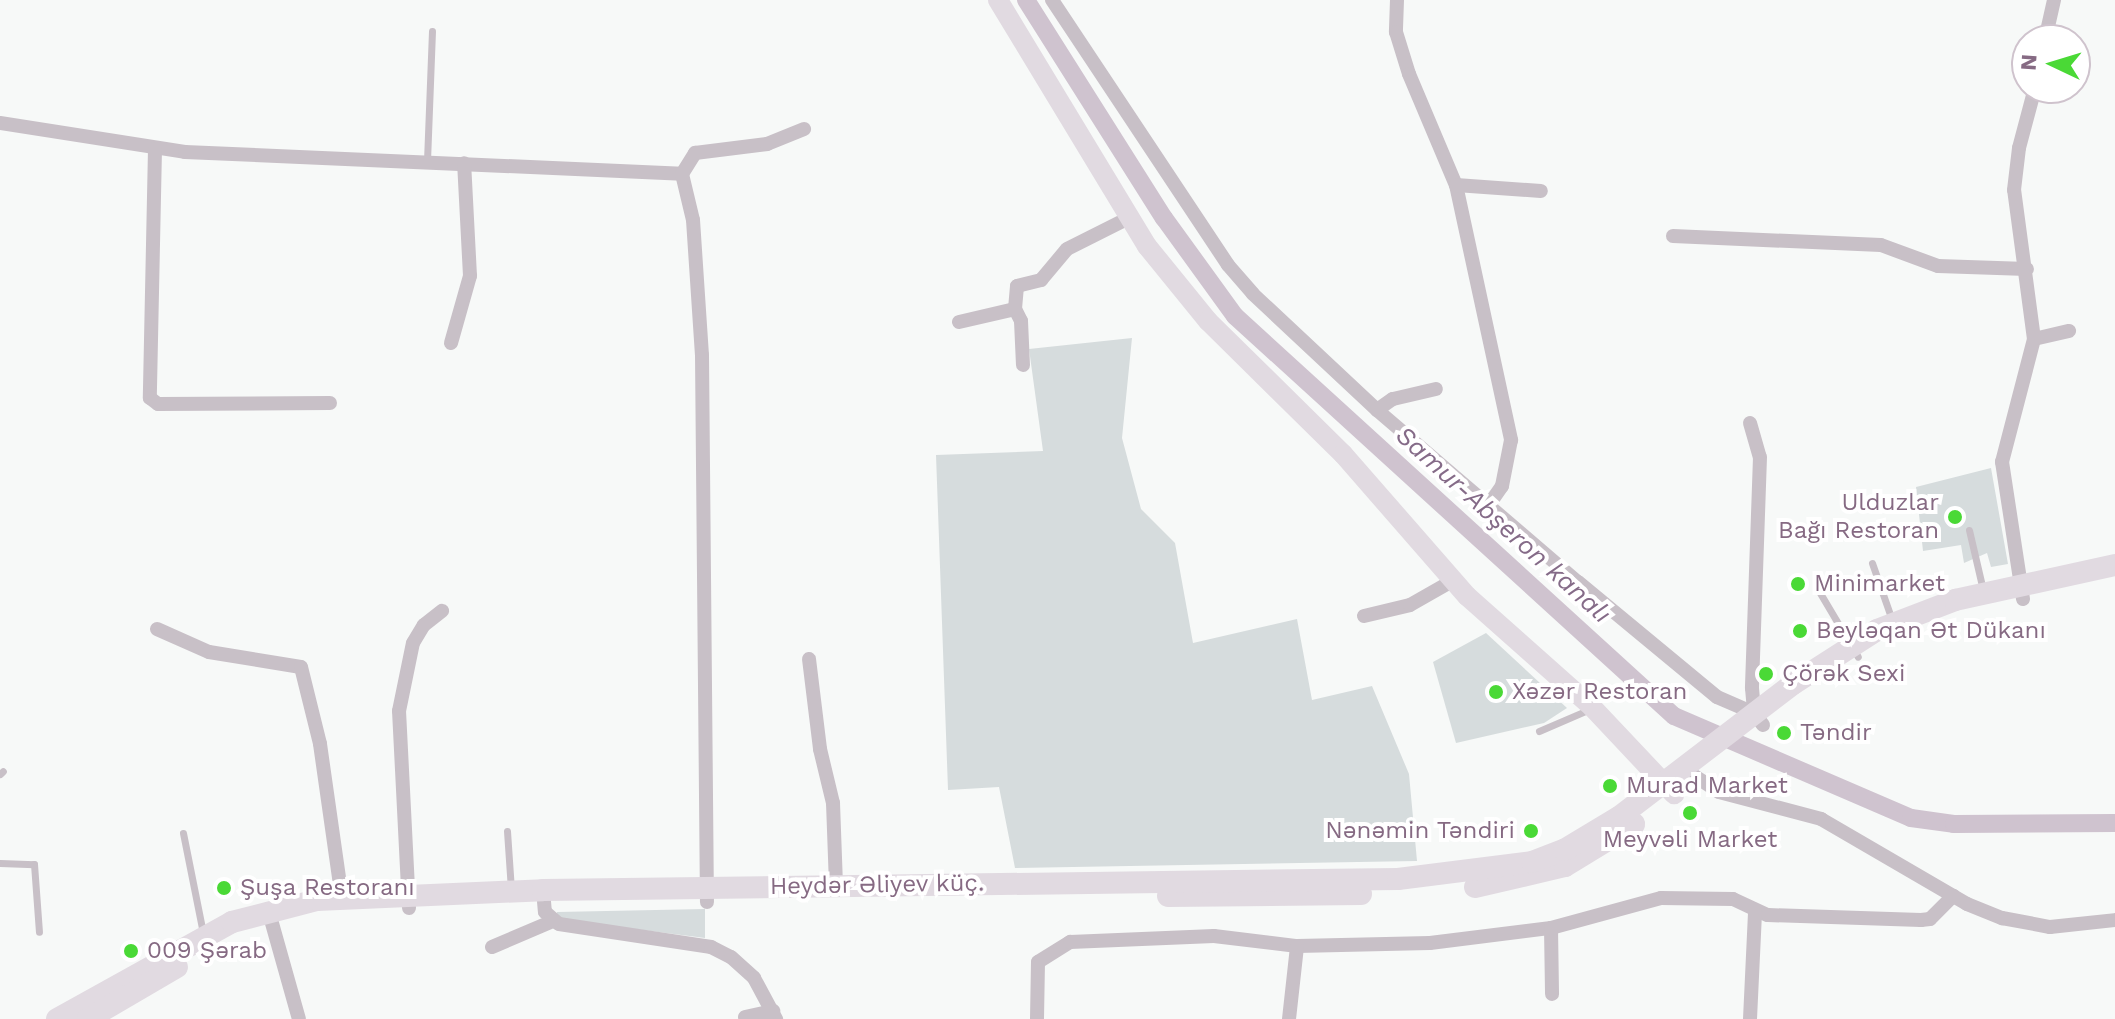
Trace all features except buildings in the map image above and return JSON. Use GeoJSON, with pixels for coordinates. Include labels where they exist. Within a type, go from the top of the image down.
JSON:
{"type":"FeatureCollection","features":[{"type":"Feature","properties":{"kind":"main road"},"geometry":{"type":"LineString","coordinates":[[1854,650],[2021,591],[2115,565]]}},
{"type":"Feature","properties":{"kind":"main road"},"geometry":{"type":"LineString","coordinates":[[1684,776],[1893,622],[1983,592],[2021,591],[2115,580]]}},
{"type":"Feature","properties":{"kind":"main road","name":"Heydər Əliyev küç."},"geometry":{"type":"LineString","coordinates":[[706,895],[1433,893],[1509,883],[1565,866],[1612,840],[1684,776]]}},
{"type":"Feature","properties":{"kind":"main road","name":"Heydər Əliyev küç."},"geometry":{"type":"LineString","coordinates":[[57,1019],[204,935],[342,898],[546,905],[836,886],[1398,879],[1472,873],[1532,862],[1564,850],[1684,776]]}},
{"type":"Feature","properties":{"kind":"main road","name":"Heydər Əliyev küç."},"geometry":{"type":"LineString","coordinates":[[88,1019],[270,916],[511,890],[546,905]]}},
{"type":"Feature","properties":{"kind":"street"},"geometry":{"type":"LineString","coordinates":[[998,0],[1129,218],[1232,350],[1343,454],[1452,581],[1592,707],[1684,776],[1719,792],[1821,819],[1953,896],[2032,927],[2115,920]]}},
{"type":"Feature","properties":{"kind":"street"},"geometry":{"type":"LineString","coordinates":[[1052,0],[1228,265],[1377,410],[1711,692],[1755,722]]}},
{"type":"Feature","properties":{"kind":"street"},"geometry":{"type":"LineString","coordinates":[[1397,0],[1396,32],[1409,74],[1456,185],[1511,440],[1502,486],[1488,506]]}},
{"type":"Feature","properties":{"kind":"street"},"geometry":{"type":"LineString","coordinates":[[2049,24],[2054,0]]}},
{"type":"Feature","properties":{"kind":"street"},"geometry":{"type":"LineString","coordinates":[[2021,591],[2002,462],[2034,339],[2014,190],[2019,148],[2031,104]]}},
{"type":"Feature","properties":{"kind":"street"},"geometry":{"type":"LineString","coordinates":[[0,123],[155,149],[682,174]]}},
{"type":"Feature","properties":{"kind":"street"},"geometry":{"type":"LineString","coordinates":[[706,895],[702,355],[693,220],[682,174],[695,153],[767,144],[804,129]]}},
{"type":"Feature","properties":{"kind":"street"},"geometry":{"type":"LineString","coordinates":[[155,149],[150,398],[158,404],[330,403]]}},
{"type":"Feature","properties":{"kind":"street"},"geometry":{"type":"LineString","coordinates":[[451,343],[470,276],[464,163]]}},
{"type":"Feature","properties":{"kind":"street"},"geometry":{"type":"LineString","coordinates":[[1456,185],[1541,191]]}},
{"type":"Feature","properties":{"kind":"street"},"geometry":{"type":"LineString","coordinates":[[1023,365],[1021,321],[1015,309],[1017,286],[1041,280],[1067,249],[1129,218]]}},
{"type":"Feature","properties":{"kind":"street"},"geometry":{"type":"LineString","coordinates":[[1673,236],[1881,245],[1938,266],[2027,269]]}},
{"type":"Feature","properties":{"kind":"street"},"geometry":{"type":"LineString","coordinates":[[959,322],[1015,309]]}},
{"type":"Feature","properties":{"kind":"street"},"geometry":{"type":"LineString","coordinates":[[2034,339],[2069,331]]}},
{"type":"Feature","properties":{"kind":"street"},"geometry":{"type":"LineString","coordinates":[[1377,410],[1393,399],[1436,389]]}},
{"type":"Feature","properties":{"kind":"street"},"geometry":{"type":"LineString","coordinates":[[1750,423],[1760,457],[1752,632],[1755,722]]}},
{"type":"Feature","properties":{"kind":"street"},"geometry":{"type":"LineString","coordinates":[[1364,616],[1410,605],[1452,581]]}},
{"type":"Feature","properties":{"kind":"street"},"geometry":{"type":"LineString","coordinates":[[409,901],[399,711],[413,643],[424,625],[442,611]]}},
{"type":"Feature","properties":{"kind":"street"},"geometry":{"type":"LineString","coordinates":[[157,629],[209,652],[301,667],[320,744],[342,898]]}},
{"type":"Feature","properties":{"kind":"street"},"geometry":{"type":"LineString","coordinates":[[809,659],[820,749],[833,803],[836,886]]}},
{"type":"Feature","properties":{"kind":"street"},"geometry":{"type":"LineString","coordinates":[[1037,1019],[1038,962],[1063,943],[1214,936],[1297,946],[1430,943],[1551,928],[1661,898],[1733,899],[1755,913],[1921,920],[1930,919],[1953,896]]}},
{"type":"Feature","properties":{"kind":"street"},"geometry":{"type":"LineString","coordinates":[[492,947],[546,905],[711,947],[743,965],[775,1015],[745,1017]]}},
{"type":"Feature","properties":{"kind":"street"},"geometry":{"type":"LineString","coordinates":[[1750,1019],[1755,913]]}},
{"type":"Feature","properties":{"kind":"street"},"geometry":{"type":"LineString","coordinates":[[270,916],[299,1019]]}},
{"type":"Feature","properties":{"kind":"street"},"geometry":{"type":"LineString","coordinates":[[1551,928],[1552,994]]}},
{"type":"Feature","properties":{"kind":"street"},"geometry":{"type":"LineString","coordinates":[[1289,1019],[1297,946]]}},
{"type":"Feature","properties":{"kind":"lane"},"geometry":{"type":"LineString","coordinates":[[427,161],[432,31]]}},
{"type":"Feature","properties":{"kind":"lane"},"geometry":{"type":"LineString","coordinates":[[1969,530],[1983,592]]}},
{"type":"Feature","properties":{"kind":"lane"},"geometry":{"type":"LineString","coordinates":[[1872,563],[1893,622]]}},
{"type":"Feature","properties":{"kind":"lane"},"geometry":{"type":"LineString","coordinates":[[1820,593],[1854,650]]}},
{"type":"Feature","properties":{"kind":"lane"},"geometry":{"type":"LineString","coordinates":[[1539,731],[1592,707]]}},
{"type":"Feature","properties":{"kind":"lane"},"geometry":{"type":"LineString","coordinates":[[507,831],[511,890]]}},
{"type":"Feature","properties":{"kind":"lane"},"geometry":{"type":"LineString","coordinates":[[183,833],[204,935]]}},
{"type":"Feature","properties":{"kind":"lane"},"geometry":{"type":"LineString","coordinates":[[0,863],[34,864],[39,932]]}},
{"type":"Feature","properties":{"kind":"shaded area"},"geometry":{"type":"Polygon","coordinates":[[[1132,338],[1122,438],[1141,509],[1175,543],[1193,643],[1297,619],[1312,700],[1372,686],[1409,774],[1417,861],[1015,868],[999,787],[948,790],[936,455],[1043,451],[1029,349],[1132,338]]]}},
{"type":"Feature","properties":{"kind":"shaded area"},"geometry":{"type":"Polygon","coordinates":[[[1991,468],[2008,564],[1991,567],[1987,553],[1964,563],[1961,545],[1923,551],[1916,487],[1991,468]]]}},
{"type":"Feature","properties":{"kind":"shaded area"},"geometry":{"type":"Polygon","coordinates":[[[1486,633],[1567,708],[1544,723],[1456,743],[1433,662],[1486,633]]]}},
{"type":"Feature","properties":{"kind":"shaded area"},"geometry":{"type":"Polygon","coordinates":[[[705,909],[705,938],[557,919],[557,912],[705,909]]]}},
{"type":"Feature","properties":{"kind":"waterway","name":"Samur-Abşeron kanalı"},"geometry":{"type":"LineString","coordinates":[[1026,0],[1164,218],[1235,316],[1674,716],[1911,818],[1954,824],[2115,823]]}},
{"type":"Feature","properties":{"kind":"place","name":"Ulduzlar Bağı Restoran"},"geometry":{"type":"Point","coordinates":[1955,517]}},
{"type":"Feature","properties":{"kind":"place","name":"Minimarket"},"geometry":{"type":"Point","coordinates":[1798,584]}},
{"type":"Feature","properties":{"kind":"place","name":"Beyləqan Ət Dükanı"},"geometry":{"type":"Point","coordinates":[1800,631]}},
{"type":"Feature","properties":{"kind":"place","name":"Çörək Sexi"},"geometry":{"type":"Point","coordinates":[1766,674]}},
{"type":"Feature","properties":{"kind":"place","name":"Xəzər Restoran"},"geometry":{"type":"Point","coordinates":[1496,692]}},
{"type":"Feature","properties":{"kind":"place","name":"Təndir"},"geometry":{"type":"Point","coordinates":[1784,733]}},
{"type":"Feature","properties":{"kind":"place","name":"Murad Market"},"geometry":{"type":"Point","coordinates":[1610,786]}},
{"type":"Feature","properties":{"kind":"place","name":"Meyvəli Market"},"geometry":{"type":"Point","coordinates":[1690,813]}},
{"type":"Feature","properties":{"kind":"place","name":"Nənəmin Təndiri"},"geometry":{"type":"Point","coordinates":[1531,831]}},
{"type":"Feature","properties":{"kind":"place","name":"Şuşa Restoranı"},"geometry":{"type":"Point","coordinates":[224,888]}},
{"type":"Feature","properties":{"kind":"place","name":"009 Şərab"},"geometry":{"type":"Point","coordinates":[131,951]}}]}
